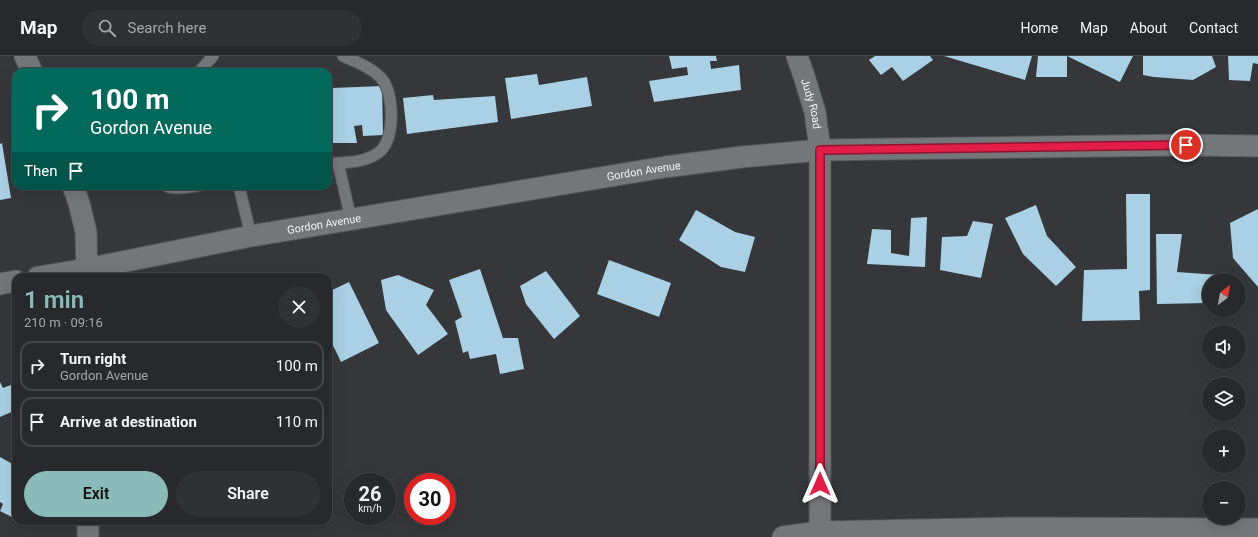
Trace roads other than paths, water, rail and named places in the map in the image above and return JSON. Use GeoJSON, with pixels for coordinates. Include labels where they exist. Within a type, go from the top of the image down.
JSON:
{"type":"FeatureCollection","features":[{"type":"Feature","properties":{"kind":"street"},"geometry":{"type":"LineString","coordinates":[[25,56],[30,68]]}},
{"type":"Feature","properties":{"kind":"street","name":"Judy Road"},"geometry":{"type":"LineString","coordinates":[[797,56],[815,112],[820,150],[820,534]]}},
{"type":"Feature","properties":{"kind":"street","name":"Gordon Avenue"},"geometry":{"type":"LineString","coordinates":[[87,273],[251,236],[665,167],[742,157],[820,150],[1186,145],[1258,146]]}},
{"type":"Feature","properties":{"kind":"street"},"geometry":{"type":"LineString","coordinates":[[74,190],[86,232],[87,273]]}},
{"type":"Feature","properties":{"kind":"street"},"geometry":{"type":"LineString","coordinates":[[0,284],[12,282]]}},
{"type":"Feature","properties":{"kind":"street"},"geometry":{"type":"LineString","coordinates":[[88,525],[88,537]]}},
{"type":"Feature","properties":{"kind":"street"},"geometry":{"type":"LineString","coordinates":[[783,537],[820,534],[1016,528],[1191,533],[1258,529]]}},
{"type":"Feature","properties":{"kind":"lane"},"geometry":{"type":"LineString","coordinates":[[202,68],[213,56]]}},
{"type":"Feature","properties":{"kind":"lane"},"geometry":{"type":"LineString","coordinates":[[343,56],[374,72],[383,81],[388,92],[391,115],[390,133],[386,144],[379,153],[364,160],[333,163],[351,220]]}},
{"type":"Feature","properties":{"kind":"lane"},"geometry":{"type":"LineString","coordinates":[[239,190],[251,236]]}}]}
